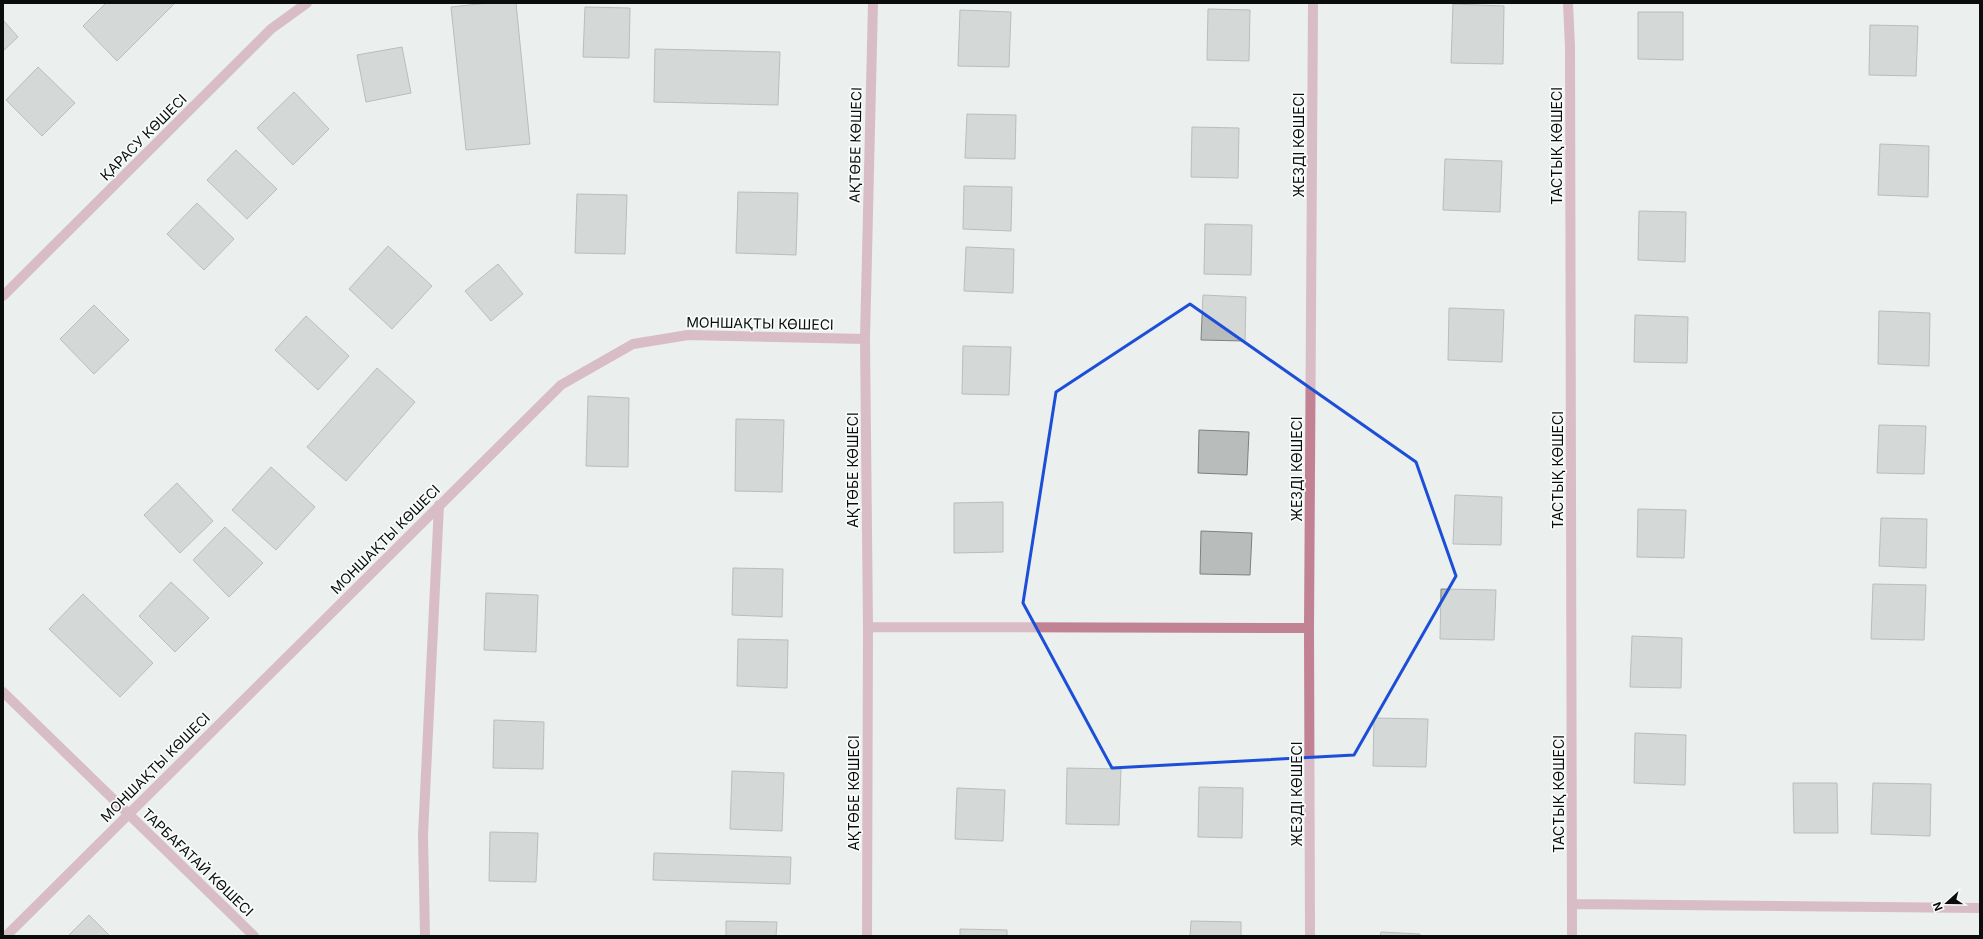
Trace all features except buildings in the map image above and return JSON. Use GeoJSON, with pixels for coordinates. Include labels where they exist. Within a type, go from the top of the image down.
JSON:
{"type":"FeatureCollection","features":[{"type":"Feature","properties":{"kind":"street","name":"ҚАРАСУ КӨШЕСІ"},"geometry":{"type":"LineString","coordinates":[[3,296],[271,29],[307,3]]}},
{"type":"Feature","properties":{"kind":"street","name":"АҚТӨБЕ КӨШЕСІ"},"geometry":{"type":"LineString","coordinates":[[866,936],[868,626],[865,339],[873,3]]}},
{"type":"Feature","properties":{"kind":"street","name":"ЖЕЗДІ КӨШЕСІ"},"geometry":{"type":"LineString","coordinates":[[1310,936],[1309,628],[1313,3]]}},
{"type":"Feature","properties":{"kind":"street","name":"ТАСТЫҚ КӨШЕСІ"},"geometry":{"type":"LineString","coordinates":[[1568,3],[1570,47],[1572,936]]}},
{"type":"Feature","properties":{"kind":"street","name":"МОНШАҚТЫ КӨШЕСІ"},"geometry":{"type":"LineString","coordinates":[[6,936],[439,505],[561,386],[633,344],[688,335],[865,339]]}},
{"type":"Feature","properties":{"kind":"street"},"geometry":{"type":"LineString","coordinates":[[425,936],[423,835],[439,505]]}},
{"type":"Feature","properties":{"kind":"street"},"geometry":{"type":"LineString","coordinates":[[868,626],[1309,628]]}},
{"type":"Feature","properties":{"kind":"street","name":"ТАРБАҒАТАЙ КӨШЕСІ"},"geometry":{"type":"LineString","coordinates":[[3,692],[254,936]]}},
{"type":"Feature","properties":{"kind":"street"},"geometry":{"type":"LineString","coordinates":[[1572,904],[1980,908]]}},
{"type":"Feature","properties":{"kind":"highlighted area"},"geometry":{"type":"Polygon","coordinates":[[[1190,304],[1416,462],[1456,576],[1354,755],[1112,768],[1023,603],[1056,392],[1190,304]]]}}]}
